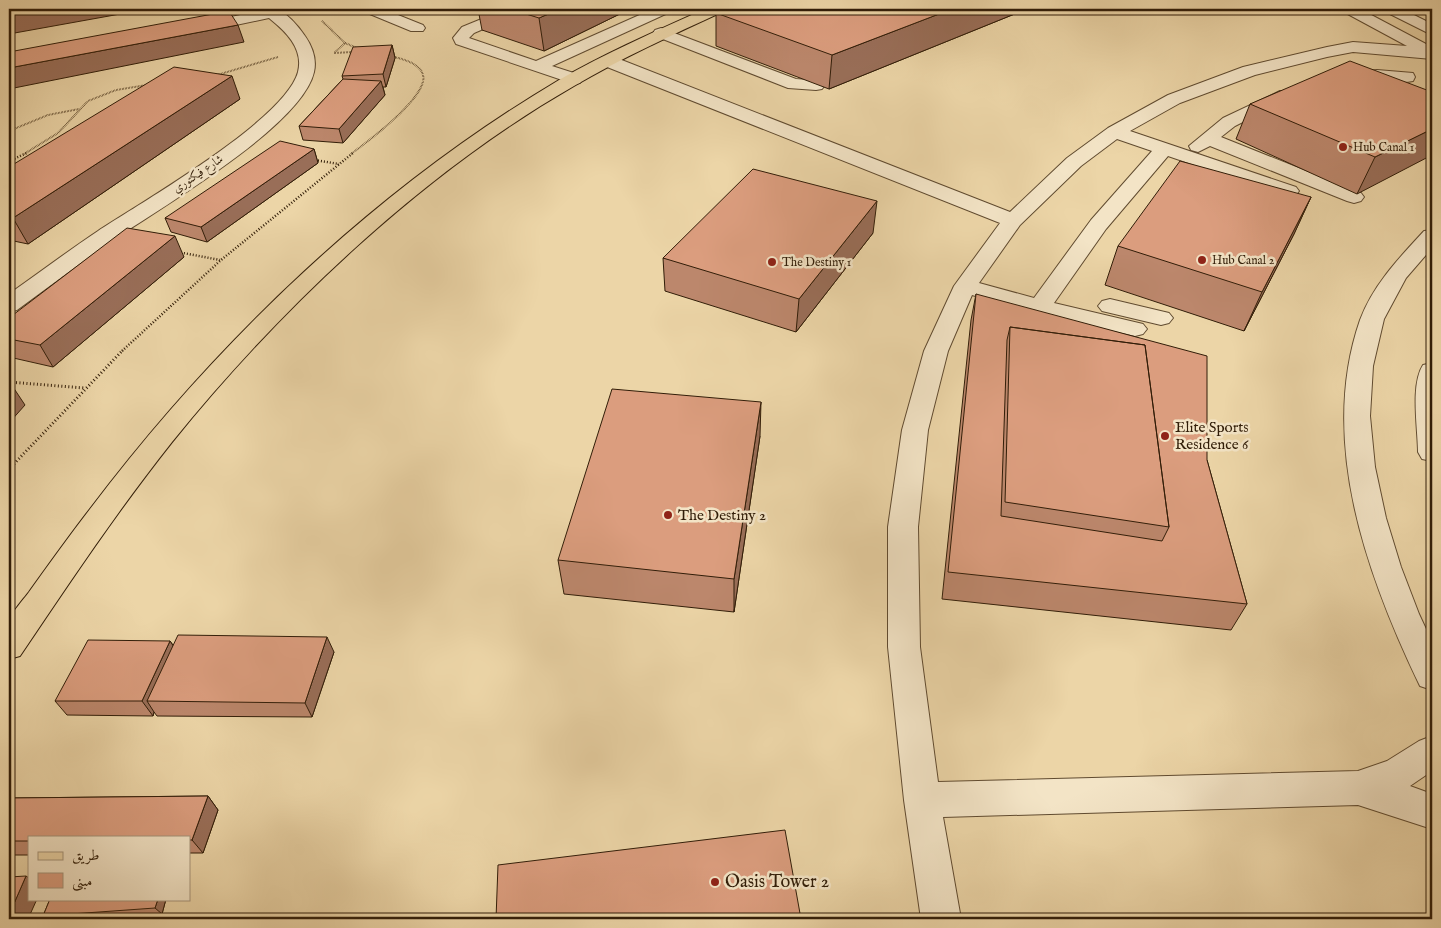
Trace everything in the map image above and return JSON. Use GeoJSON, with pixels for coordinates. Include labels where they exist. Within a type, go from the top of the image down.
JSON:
{"type":"FeatureCollection","features":[{"type":"Feature","properties":{"kind":"main road"},"geometry":{"type":"LineString","coordinates":[[9,646],[94,524],[187,406],[273,314],[351,239],[426,178],[485,135],[574,79],[661,34],[717,9]]}},
{"type":"Feature","properties":{"kind":"street"},"geometry":{"type":"LineString","coordinates":[[376,11],[397,9]]}},
{"type":"Feature","properties":{"kind":"street"},"geometry":{"type":"LineString","coordinates":[[518,9],[468,30],[461,38],[462,41],[574,79]]}},
{"type":"Feature","properties":{"kind":"street"},"geometry":{"type":"LineString","coordinates":[[529,64],[641,9]]}},
{"type":"Feature","properties":{"kind":"street"},"geometry":{"type":"LineString","coordinates":[[529,64],[665,9]]}},
{"type":"Feature","properties":{"kind":"street"},"geometry":{"type":"LineString","coordinates":[[1349,9],[1432,54]]}},
{"type":"Feature","properties":{"kind":"street"},"geometry":{"type":"LineString","coordinates":[[1392,9],[1432,30]]}},
{"type":"Feature","properties":{"kind":"street"},"geometry":{"type":"LineString","coordinates":[[180,31],[269,11]]}},
{"type":"Feature","properties":{"kind":"street","name":"شارع فيكتوري"},"geometry":{"type":"LineString","coordinates":[[9,305],[104,237],[241,145],[281,109],[301,84],[306,74],[306,62],[300,38],[269,11]]}},
{"type":"Feature","properties":{"kind":"street"},"geometry":{"type":"LineString","coordinates":[[376,11],[417,28]]}},
{"type":"Feature","properties":{"kind":"street"},"geometry":{"type":"LineString","coordinates":[[941,919],[922,800],[904,647],[903,527],[915,430],[936,351],[965,286],[1013,221],[1074,162],[1126,126],[1174,99],[1221,80],[1278,62],[1353,47],[1367,41],[1375,33],[1377,24]]}},
{"type":"Feature","properties":{"kind":"street"},"geometry":{"type":"LineString","coordinates":[[661,34],[794,84],[816,85]]}},
{"type":"Feature","properties":{"kind":"street"},"geometry":{"type":"LineString","coordinates":[[1353,47],[1432,54]]}},
{"type":"Feature","properties":{"kind":"street"},"geometry":{"type":"LineString","coordinates":[[608,60],[1013,221]]}},
{"type":"Feature","properties":{"kind":"street"},"geometry":{"type":"LineString","coordinates":[[1203,142],[1253,108],[1301,82],[1278,62]]}},
{"type":"Feature","properties":{"kind":"street"},"geometry":{"type":"LineString","coordinates":[[1398,93],[1346,78],[1377,75],[1407,77]]}},
{"type":"Feature","properties":{"kind":"street"},"geometry":{"type":"LineString","coordinates":[[1126,126],[1162,153],[1285,190],[1203,142]]}},
{"type":"Feature","properties":{"kind":"street"},"geometry":{"type":"LineString","coordinates":[[1126,126],[1203,142],[1354,197]]}},
{"type":"Feature","properties":{"kind":"street"},"geometry":{"type":"LineString","coordinates":[[1045,299],[1103,217],[1162,153]]}},
{"type":"Feature","properties":{"kind":"street"},"geometry":{"type":"LineString","coordinates":[[1432,236],[1419,248],[1393,280],[1370,324],[1358,378],[1357,443],[1371,521],[1403,615],[1432,676]]}},
{"type":"Feature","properties":{"kind":"street"},"geometry":{"type":"LineString","coordinates":[[965,286],[1162,318]]}},
{"type":"Feature","properties":{"kind":"street"},"geometry":{"type":"LineString","coordinates":[[1045,299],[1135,329]]}},
{"type":"Feature","properties":{"kind":"street"},"geometry":{"type":"LineString","coordinates":[[1432,371],[1429,394],[1432,452]]}},
{"type":"Feature","properties":{"kind":"street"},"geometry":{"type":"LineString","coordinates":[[922,800],[1358,788],[1398,774],[1432,752]]}},
{"type":"Feature","properties":{"kind":"street"},"geometry":{"type":"LineString","coordinates":[[1358,788],[1432,812]]}},
{"type":"Feature","properties":{"kind":"path"},"geometry":{"type":"LineString","coordinates":[[334,53],[345,43],[361,50]]}},
{"type":"Feature","properties":{"kind":"path"},"geometry":{"type":"LineString","coordinates":[[9,131],[48,115],[79,109]]}},
{"type":"Feature","properties":{"kind":"path"},"geometry":{"type":"LineString","coordinates":[[312,159],[339,164]]}},
{"type":"Feature","properties":{"kind":"path"},"geometry":{"type":"LineString","coordinates":[[172,250],[220,260]]}},
{"type":"Feature","properties":{"kind":"path"},"geometry":{"type":"LineString","coordinates":[[9,382],[84,388]]}},
{"type":"Feature","properties":{"kind":"building"},"geometry":{"type":"Polygon","coordinates":[[[9,9],[44,9],[9,15],[9,9]]]}},
{"type":"Feature","properties":{"kind":"building"},"geometry":{"type":"Polygon","coordinates":[[[510,9],[560,9],[539,18],[510,9]]]}},
{"type":"Feature","properties":{"kind":"building"},"geometry":{"type":"Polygon","coordinates":[[[729,9],[952,9],[832,55],[716,13],[729,9]]]}},
{"type":"Feature","properties":{"kind":"building"},"geometry":{"type":"Polygon","coordinates":[[[229,11],[238,25],[9,68],[9,52],[229,11]]]}},
{"type":"Feature","properties":{"kind":"building"},"geometry":{"type":"Polygon","coordinates":[[[392,45],[383,74],[342,76],[353,47],[392,45]]]}},
{"type":"Feature","properties":{"kind":"building"},"geometry":{"type":"Polygon","coordinates":[[[1350,61],[1432,92],[1432,129],[1375,157],[1250,104],[1350,61]]]}},
{"type":"Feature","properties":{"kind":"building"},"geometry":{"type":"Polygon","coordinates":[[[174,67],[232,76],[13,218],[9,217],[9,167],[174,67]]]}},
{"type":"Feature","properties":{"kind":"building"},"geometry":{"type":"Polygon","coordinates":[[[343,79],[381,81],[339,129],[299,126],[343,79]]]}},
{"type":"Feature","properties":{"kind":"building"},"geometry":{"type":"Polygon","coordinates":[[[280,141],[314,149],[201,227],[165,218],[280,141]]]}},
{"type":"Feature","properties":{"kind":"building"},"geometry":{"type":"Polygon","coordinates":[[[1180,161],[1311,197],[1262,292],[1118,246],[1180,161]]]}},
{"type":"Feature","properties":{"kind":"building"},"geometry":{"type":"Polygon","coordinates":[[[753,169],[877,201],[799,299],[663,258],[753,169]]]}},
{"type":"Feature","properties":{"kind":"building"},"geometry":{"type":"Polygon","coordinates":[[[127,228],[175,236],[40,345],[9,339],[9,318],[127,228]]]}},
{"type":"Feature","properties":{"kind":"building","name":"Elite Sports Residence 6"},"geometry":{"type":"Polygon","coordinates":[[[976,294],[1207,356],[1207,460],[1247,604],[948,572],[976,294]],[[1010,327],[1007,340],[1001,516],[1162,541],[1169,527],[1145,345],[1010,327]]]}},
{"type":"Feature","properties":{"kind":"building"},"geometry":{"type":"Polygon","coordinates":[[[1010,327],[1145,345],[1169,527],[1005,502],[1010,327]]]}},
{"type":"Feature","properties":{"kind":"building","name":"The Destiny 2"},"geometry":{"type":"Polygon","coordinates":[[[612,389],[761,402],[734,579],[558,560],[612,389]]]}},
{"type":"Feature","properties":{"kind":"building"},"geometry":{"type":"Polygon","coordinates":[[[178,635],[327,637],[305,703],[147,701],[178,635]]]}},
{"type":"Feature","properties":{"kind":"building"},"geometry":{"type":"Polygon","coordinates":[[[88,640],[170,641],[142,701],[55,701],[88,640]]]}},
{"type":"Feature","properties":{"kind":"building"},"geometry":{"type":"Polygon","coordinates":[[[208,796],[192,840],[190,840],[190,836],[28,836],[28,841],[9,841],[9,798],[208,796]]]}},
{"type":"Feature","properties":{"kind":"building"},"geometry":{"type":"Polygon","coordinates":[[[785,830],[801,919],[496,919],[498,865],[785,830]]]}},
{"type":"Feature","properties":{"kind":"building"},"geometry":{"type":"Polygon","coordinates":[[[26,876],[9,915],[9,877],[26,876]]]}},
{"type":"Feature","properties":{"kind":"building"},"geometry":{"type":"Polygon","coordinates":[[[50,900],[158,900],[155,908],[43,916],[50,900]]]}},
{"type":"Feature","properties":{"kind":"place","name":"Hub Canal 1"},"geometry":{"type":"Point","coordinates":[1343,147]}},
{"type":"Feature","properties":{"kind":"place","name":"Hub Canal 2"},"geometry":{"type":"Point","coordinates":[1202,260]}},
{"type":"Feature","properties":{"kind":"place","name":"The Destiny 1"},"geometry":{"type":"Point","coordinates":[772,262]}},
{"type":"Feature","properties":{"kind":"place","name":"Elite Sports Residence 6"},"geometry":{"type":"Point","coordinates":[1165,436]}},
{"type":"Feature","properties":{"kind":"place","name":"The Destiny 2"},"geometry":{"type":"Point","coordinates":[668,515]}},
{"type":"Feature","properties":{"kind":"place","name":"Oasis Tower 2"},"geometry":{"type":"Point","coordinates":[715,882]}}]}
